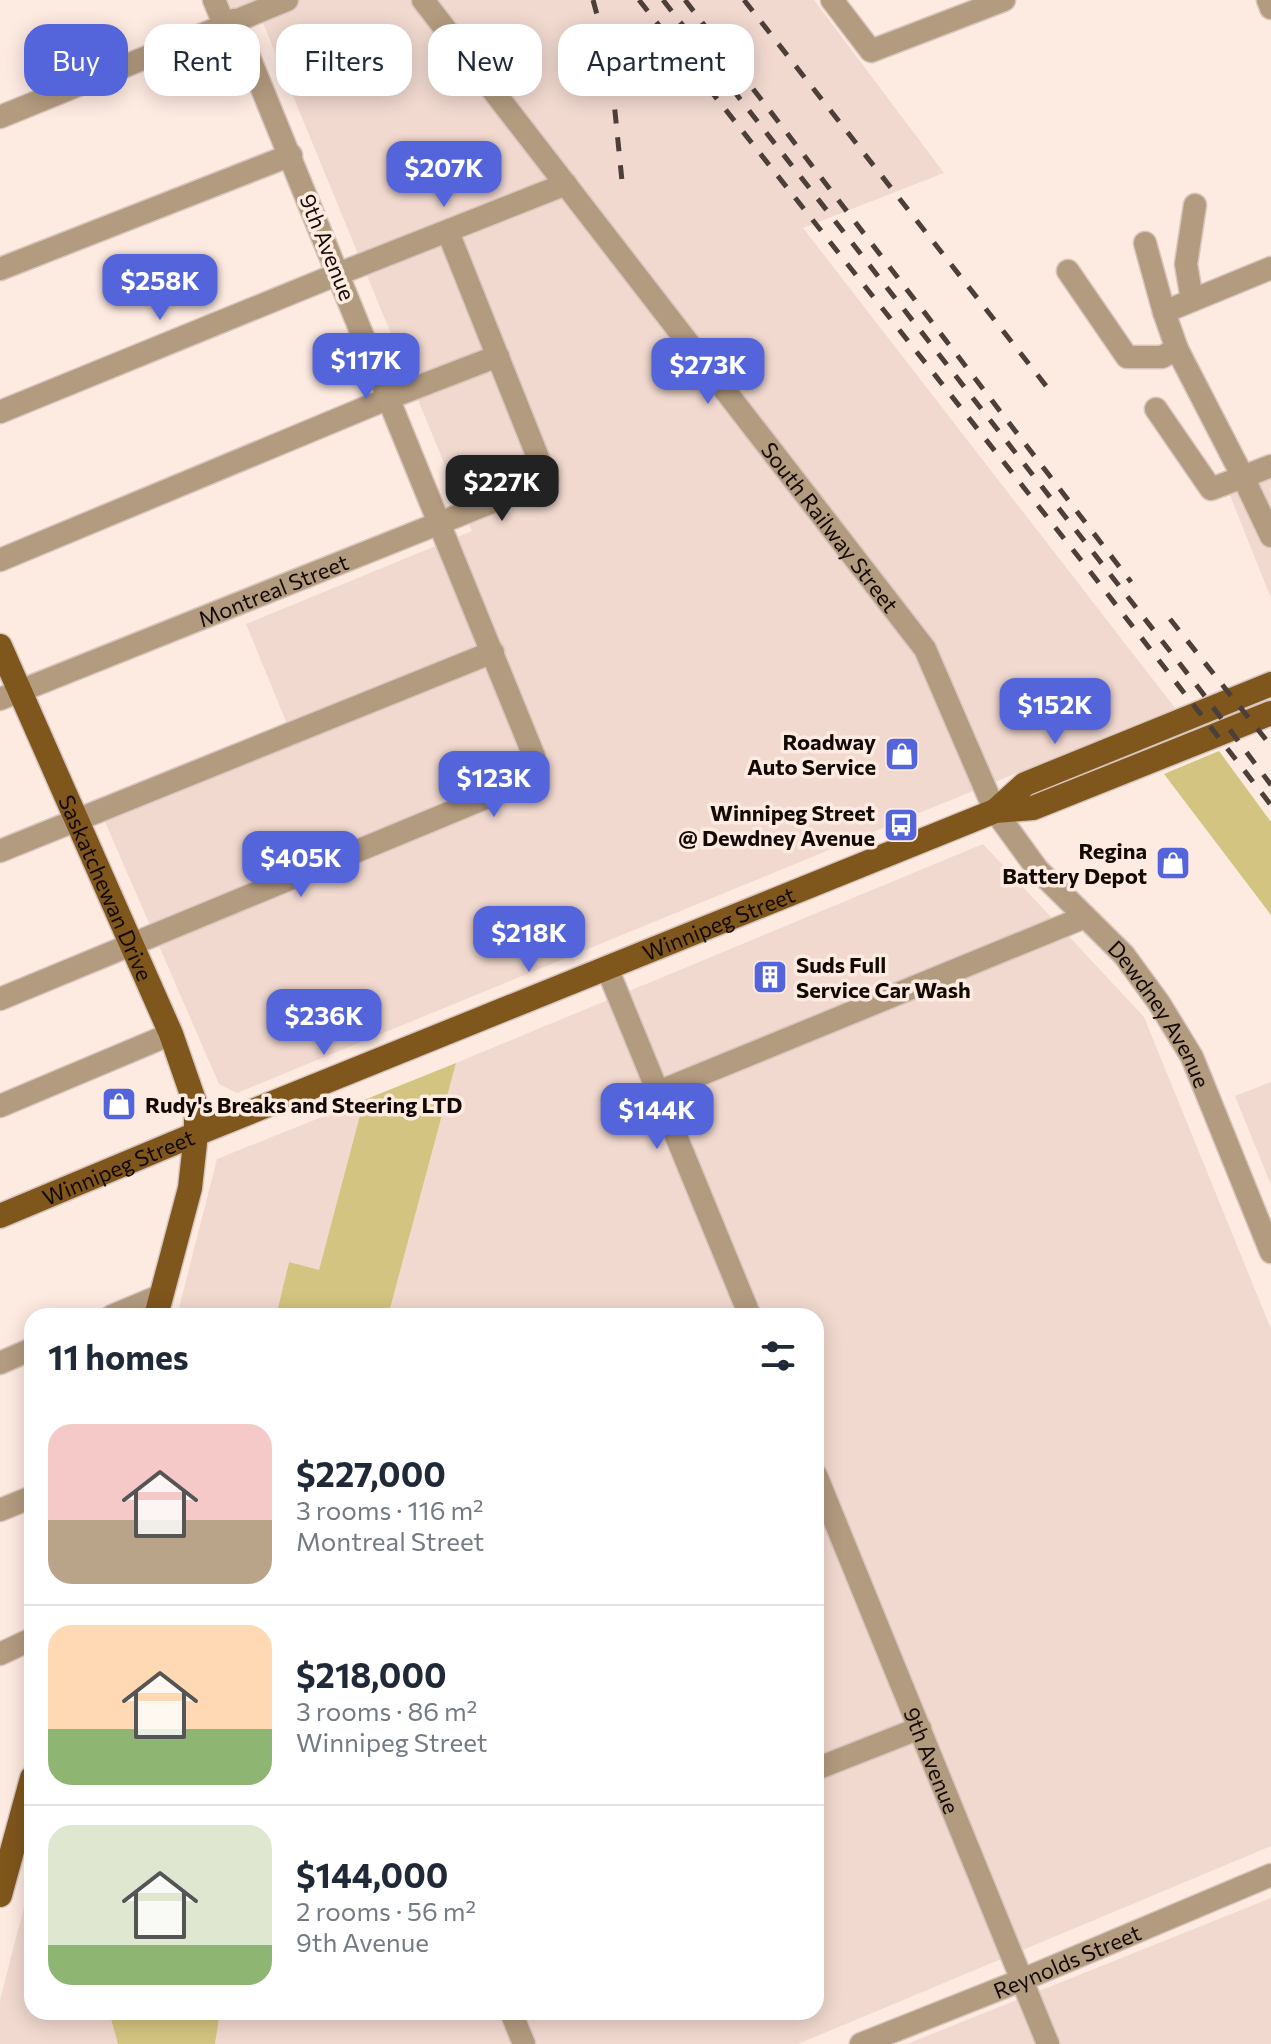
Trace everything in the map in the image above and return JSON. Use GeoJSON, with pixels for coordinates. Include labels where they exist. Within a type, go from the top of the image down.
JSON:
{"type":"FeatureCollection","features":[{"type":"Feature","properties":{"kind":"main road","name":"Saskatchewan Drive"},"geometry":{"type":"LineString","coordinates":[[0,646],[9,695],[75,821],[133,944],[171,1034],[196,1106],[190,1188],[159,1306]]}},
{"type":"Feature","properties":{"kind":"main road","name":"Winnipeg Street"},"geometry":{"type":"LineString","coordinates":[[995,811],[1025,784],[1271,684]]}},
{"type":"Feature","properties":{"kind":"main road","name":"Winnipeg Street"},"geometry":{"type":"LineString","coordinates":[[0,1216],[995,811],[1033,808],[1271,713]]}},
{"type":"Feature","properties":{"kind":"main road"},"geometry":{"type":"LineString","coordinates":[[0,1895],[4,1856],[24,1800]]}},
{"type":"Feature","properties":{"kind":"street","name":"9th Avenue"},"geometry":{"type":"LineString","coordinates":[[133,944],[519,784],[534,756],[291,155],[229,22],[214,0]]}},
{"type":"Feature","properties":{"kind":"street"},"geometry":{"type":"LineString","coordinates":[[0,117],[287,0]]}},
{"type":"Feature","properties":{"kind":"street","name":"South Railway Street"},"geometry":{"type":"LineString","coordinates":[[423,0],[925,649],[995,811]]}},
{"type":"Feature","properties":{"kind":"street"},"geometry":{"type":"LineString","coordinates":[[832,0],[871,51],[1004,0]]}},
{"type":"Feature","properties":{"kind":"street"},"geometry":{"type":"LineString","coordinates":[[1268,0],[1271,8]]}},
{"type":"Feature","properties":{"kind":"street"},"geometry":{"type":"LineString","coordinates":[[0,269],[291,155]]}},
{"type":"Feature","properties":{"kind":"street"},"geometry":{"type":"LineString","coordinates":[[0,412],[566,184]]}},
{"type":"Feature","properties":{"kind":"street"},"geometry":{"type":"LineString","coordinates":[[1192,300],[1186,264],[1195,205]]}},
{"type":"Feature","properties":{"kind":"street"},"geometry":{"type":"LineString","coordinates":[[0,560],[389,398],[498,356],[448,232]]}},
{"type":"Feature","properties":{"kind":"street"},"geometry":{"type":"LineString","coordinates":[[1145,243],[1177,349],[1271,536]]}},
{"type":"Feature","properties":{"kind":"street"},"geometry":{"type":"LineString","coordinates":[[1164,312],[1271,268]]}},
{"type":"Feature","properties":{"kind":"street"},"geometry":{"type":"LineString","coordinates":[[1068,271],[1127,357],[1162,357],[1177,349]]}},
{"type":"Feature","properties":{"kind":"street","name":"Montreal Street"},"geometry":{"type":"LineString","coordinates":[[9,695],[547,480],[498,356]]}},
{"type":"Feature","properties":{"kind":"street"},"geometry":{"type":"LineString","coordinates":[[1156,409],[1211,489],[1271,466]]}},
{"type":"Feature","properties":{"kind":"street"},"geometry":{"type":"LineString","coordinates":[[0,851],[493,652]]}},
{"type":"Feature","properties":{"kind":"street","name":"Dewdney Avenue"},"geometry":{"type":"LineString","coordinates":[[995,811],[1038,870],[1124,955],[1159,1003],[1192,1057],[1271,1252]]}},
{"type":"Feature","properties":{"kind":"street"},"geometry":{"type":"LineString","coordinates":[[658,1092],[1085,917]]}},
{"type":"Feature","properties":{"kind":"street"},"geometry":{"type":"LineString","coordinates":[[0,999],[133,944]]}},
{"type":"Feature","properties":{"kind":"street"},"geometry":{"type":"LineString","coordinates":[[607,968],[747,1308]]}},
{"type":"Feature","properties":{"kind":"street"},"geometry":{"type":"LineString","coordinates":[[0,1106],[171,1034]]}},
{"type":"Feature","properties":{"kind":"street"},"geometry":{"type":"LineString","coordinates":[[0,1363],[24,1352]]}},
{"type":"Feature","properties":{"kind":"street","name":"9th Avenue"},"geometry":{"type":"LineString","coordinates":[[824,1494],[1048,2044]]}},
{"type":"Feature","properties":{"kind":"street"},"geometry":{"type":"LineString","coordinates":[[0,1510],[24,1500]]}},
{"type":"Feature","properties":{"kind":"street"},"geometry":{"type":"LineString","coordinates":[[0,1654],[24,1643]]}},
{"type":"Feature","properties":{"kind":"street"},"geometry":{"type":"LineString","coordinates":[[824,1766],[920,1728]]}},
{"type":"Feature","properties":{"kind":"street","name":"Reynolds Street"},"geometry":{"type":"LineString","coordinates":[[861,2044],[1271,1875]]}},
{"type":"Feature","properties":{"kind":"street"},"geometry":{"type":"LineString","coordinates":[[514,2020],[524,2044]]}},
{"type":"Feature","properties":{"kind":"shaded area"},"geometry":{"type":"Polygon","coordinates":[[[222,0],[814,0],[944,173],[803,228],[1175,708],[237,1093],[219,1084],[99,808],[290,731],[246,624],[472,531],[293,96],[412,96],[412,24],[276,24],[276,54],[254,1],[227,12],[222,0]]]}},
{"type":"Feature","properties":{"kind":"shaded area"},"geometry":{"type":"Polygon","coordinates":[[[1271,476],[1271,598],[1229,493],[1271,476]]]}},
{"type":"Feature","properties":{"kind":"shaded area"},"geometry":{"type":"Polygon","coordinates":[[[1219,751],[1271,822],[1271,915],[1164,774],[1219,751]]]}},
{"type":"Feature","properties":{"kind":"shaded area"},"geometry":{"type":"Polygon","coordinates":[[[983,844],[1144,1017],[1271,1329],[1271,1846],[798,2044],[215,2044],[219,2020],[824,2020],[824,1308],[390,1308],[456,1063],[983,844]]]}},
{"type":"Feature","properties":{"kind":"shaded area"},"geometry":{"type":"Polygon","coordinates":[[[456,1063],[390,1308],[278,1308],[289,1262],[319,1270],[364,1100],[456,1063]]]}},
{"type":"Feature","properties":{"kind":"shaded area"},"geometry":{"type":"Polygon","coordinates":[[[1271,1082],[1271,1185],[1235,1096],[1271,1082]]]}},
{"type":"Feature","properties":{"kind":"shaded area"},"geometry":{"type":"Polygon","coordinates":[[[364,1100],[319,1271],[289,1262],[278,1308],[179,1308],[217,1159],[364,1100]]]}},
{"type":"Feature","properties":{"kind":"shaded area"},"geometry":{"type":"Polygon","coordinates":[[[1271,1898],[1271,2044],[907,2044],[1271,1898]]]}},
{"type":"Feature","properties":{"kind":"shaded area"},"geometry":{"type":"Polygon","coordinates":[[[24,1907],[24,2020],[111,2020],[118,2044],[0,2044],[0,2000],[24,1907]]]}},
{"type":"Feature","properties":{"kind":"shaded area"},"geometry":{"type":"Polygon","coordinates":[[[111,2020],[219,2020],[215,2044],[118,2044],[111,2020]]]}},
{"type":"Feature","properties":{"kind":"railway"},"geometry":{"type":"LineString","coordinates":[[593,0],[610,62],[622,181]]}},
{"type":"Feature","properties":{"kind":"railway"},"geometry":{"type":"LineString","coordinates":[[639,0],[1271,805]]}},
{"type":"Feature","properties":{"kind":"railway"},"geometry":{"type":"LineString","coordinates":[[663,0],[1271,785]]}},
{"type":"Feature","properties":{"kind":"railway"},"geometry":{"type":"LineString","coordinates":[[685,0],[1131,582]]}},
{"type":"Feature","properties":{"kind":"railway"},"geometry":{"type":"LineString","coordinates":[[744,0],[1054,396]]}},
{"type":"Feature","properties":{"kind":"railway"},"geometry":{"type":"LineString","coordinates":[[1170,619],[1271,746]]}},
{"type":"Feature","properties":{"kind":"place","name":"Roadway Auto Service"},"geometry":{"type":"Point","coordinates":[902,754]}},
{"type":"Feature","properties":{"kind":"place","name":"Winnipeg Street @ Dewdney Avenue"},"geometry":{"type":"Point","coordinates":[901,825]}},
{"type":"Feature","properties":{"kind":"place","name":"Regina Battery Depot"},"geometry":{"type":"Point","coordinates":[1173,863]}},
{"type":"Feature","properties":{"kind":"place","name":"Suds Full Service Car Wash"},"geometry":{"type":"Point","coordinates":[770,977]}},
{"type":"Feature","properties":{"kind":"place","name":"Rudy's Breaks and Steering LTD"},"geometry":{"type":"Point","coordinates":[119,1104]}}]}
